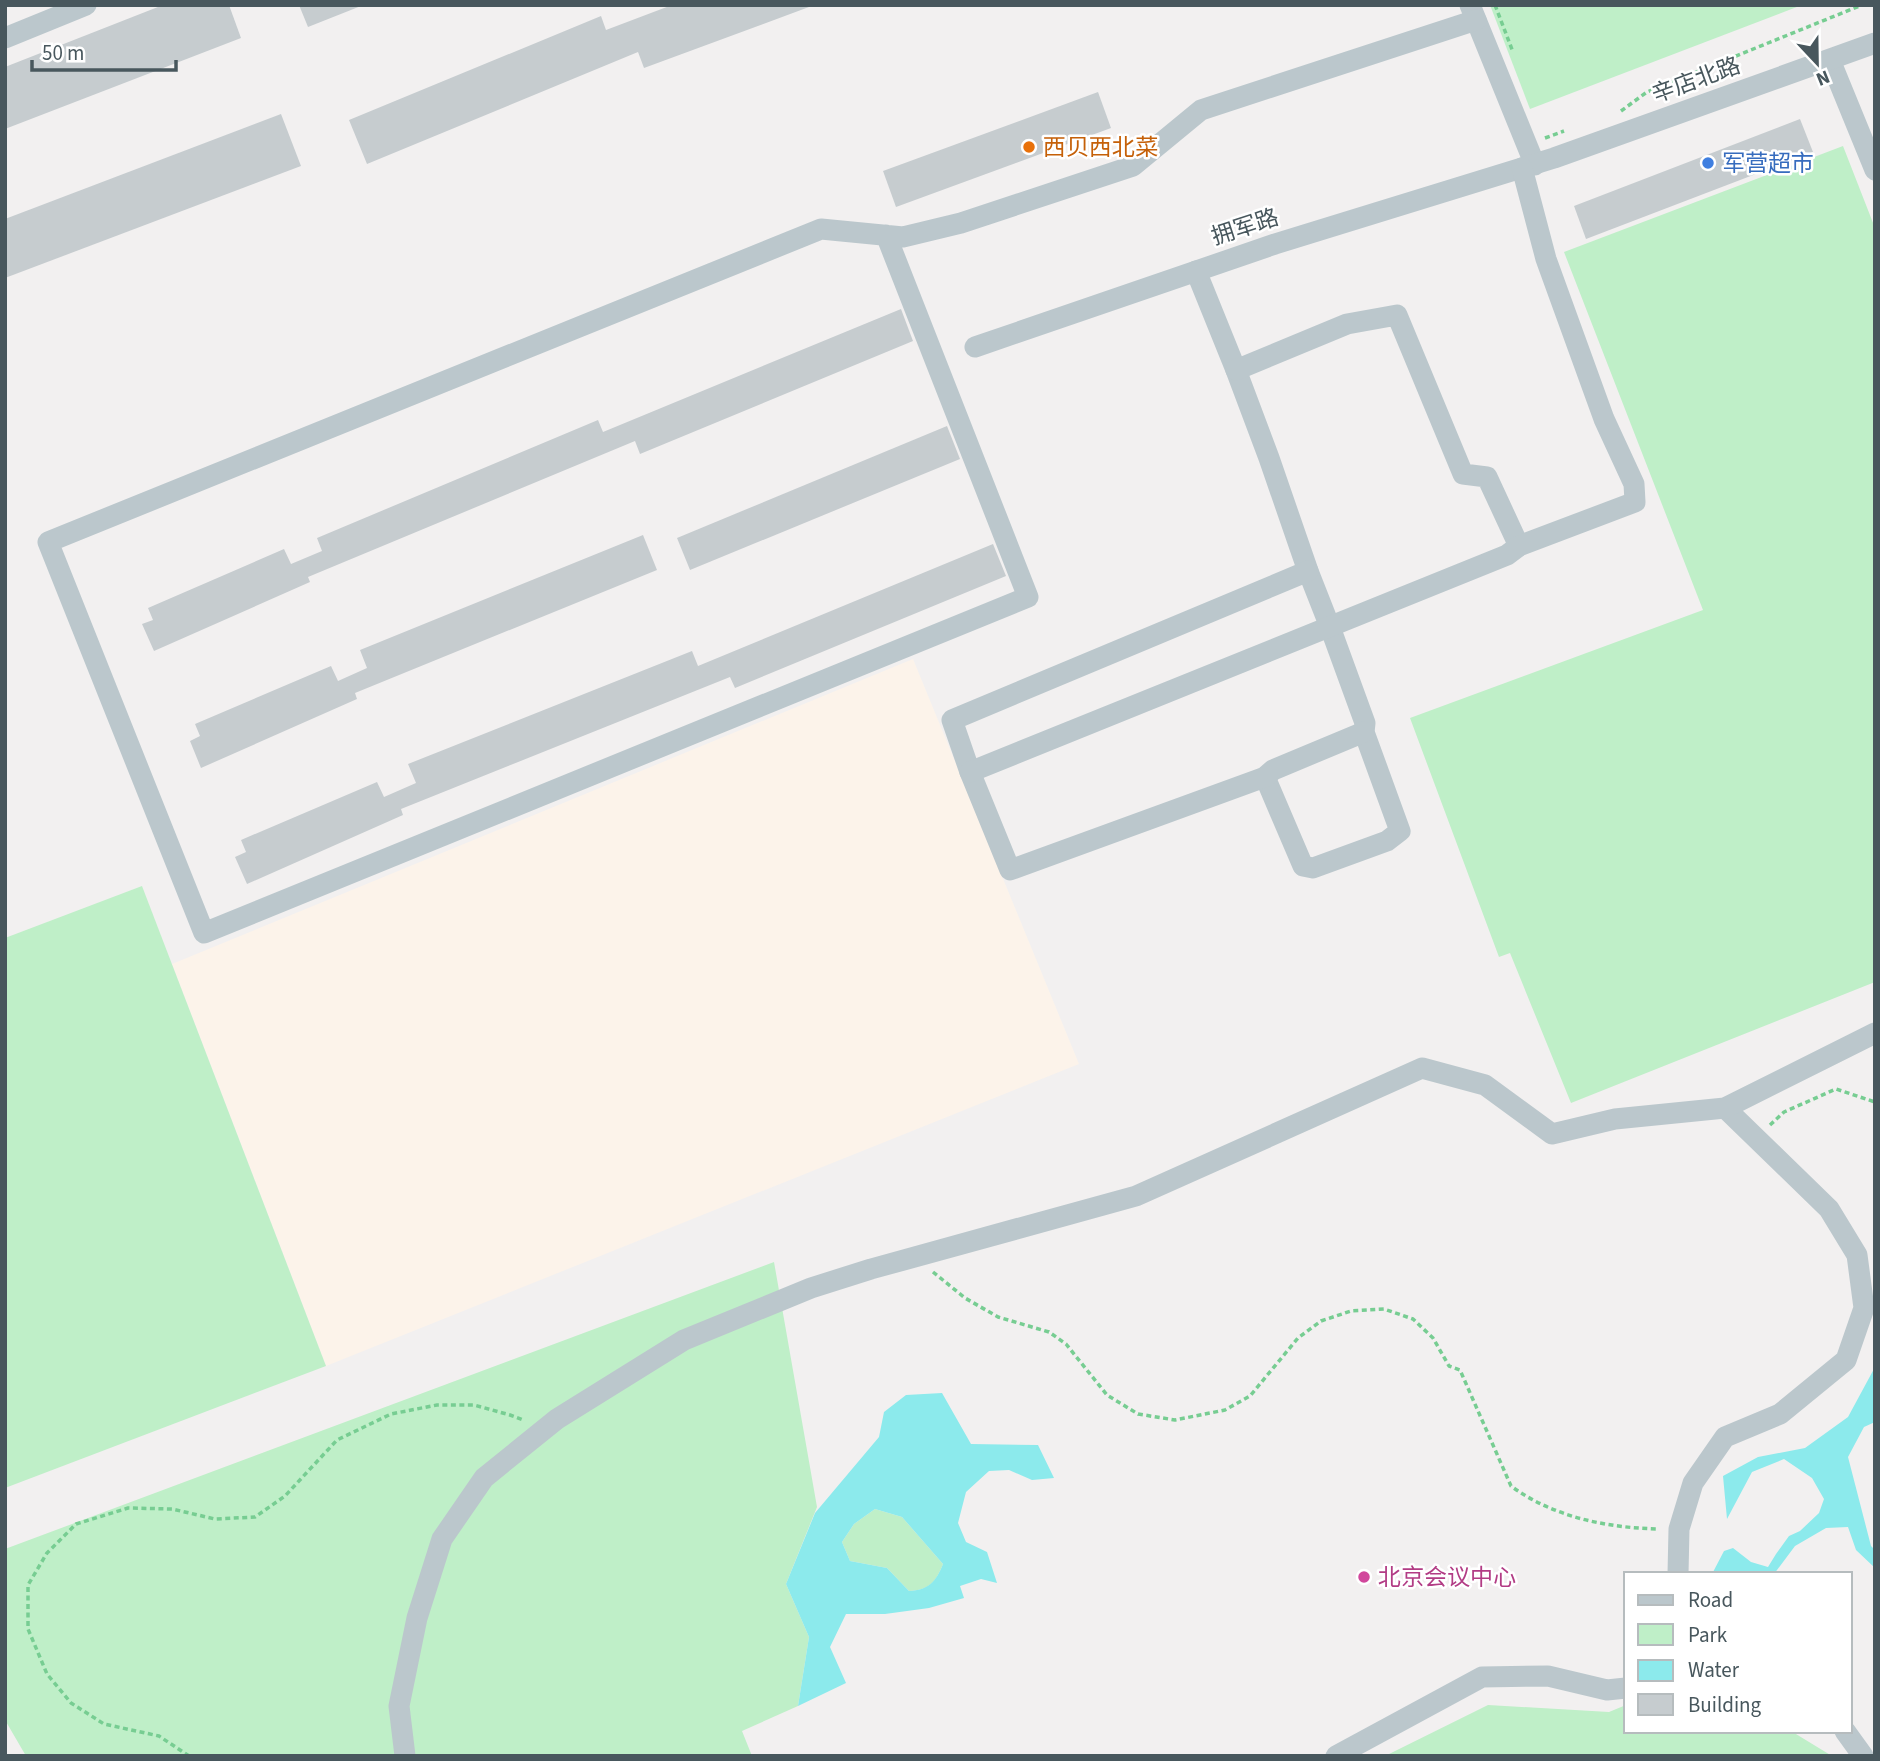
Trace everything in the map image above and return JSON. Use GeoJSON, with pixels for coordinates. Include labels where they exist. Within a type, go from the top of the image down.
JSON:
{"type":"FeatureCollection","features":[{"type":"Feature","properties":{"kind":"street"},"geometry":{"type":"LineString","coordinates":[[5,38],[86,5]]}},
{"type":"Feature","properties":{"kind":"street"},"geometry":{"type":"LineString","coordinates":[[886,235],[1028,597],[204,933],[48,542],[821,229],[886,235],[904,237],[961,223],[1133,166],[1201,110],[1473,13],[1526,144],[1546,259],[1604,418],[1634,484],[1635,502],[970,772]]}},
{"type":"Feature","properties":{"kind":"street","name":"辛店北路"},"geometry":{"type":"LineString","coordinates":[[1528,166],[1875,43]]}},
{"type":"Feature","properties":{"kind":"street"},"geometry":{"type":"LineString","coordinates":[[1830,60],[1875,170]]}},
{"type":"Feature","properties":{"kind":"street","name":"拥军路"},"geometry":{"type":"LineString","coordinates":[[975,348],[1275,244],[1528,166]]}},
{"type":"Feature","properties":{"kind":"street"},"geometry":{"type":"LineString","coordinates":[[1196,271],[1269,458],[1365,723],[1364,732],[1400,831],[1387,841],[1313,868],[1303,866],[1265,777]]}},
{"type":"Feature","properties":{"kind":"street"},"geometry":{"type":"LineString","coordinates":[[1236,370],[1347,324],[1397,315],[1463,474],[1486,477],[1519,547]]}},
{"type":"Feature","properties":{"kind":"street"},"geometry":{"type":"LineString","coordinates":[[1308,571],[951,720],[1010,870],[1265,777],[1273,770],[1364,732]]}},
{"type":"Feature","properties":{"kind":"street"},"geometry":{"type":"LineString","coordinates":[[405,1756],[399,1706],[417,1618],[442,1539],[484,1478],[557,1419],[684,1340],[811,1288],[1136,1196],[1422,1068],[1485,1085],[1552,1134],[1615,1119],[1725,1108],[1875,1032]]}},
{"type":"Feature","properties":{"kind":"street"},"geometry":{"type":"LineString","coordinates":[[1678,1572],[1679,1529],[1693,1483],[1725,1437],[1780,1413],[1846,1360],[1864,1307],[1857,1255],[1829,1209],[1725,1108]]}},
{"type":"Feature","properties":{"kind":"street"},"geometry":{"type":"LineString","coordinates":[[1336,1756],[1482,1677],[1548,1676],[1607,1690],[1624,1688]]}},
{"type":"Feature","properties":{"kind":"street"},"geometry":{"type":"LineString","coordinates":[[1846,1733],[1863,1756]]}},
{"type":"Feature","properties":{"kind":"path"},"geometry":{"type":"LineString","coordinates":[[1619,113],[1647,92],[1862,5]]}},
{"type":"Feature","properties":{"kind":"path"},"geometry":{"type":"LineString","coordinates":[[1526,144],[1570,129]]}},
{"type":"Feature","properties":{"kind":"path"},"geometry":{"type":"LineString","coordinates":[[1755,1139],[1784,1112],[1836,1089],[1875,1102]]}},
{"type":"Feature","properties":{"kind":"path"},"geometry":{"type":"LineString","coordinates":[[920,1255],[935,1275],[965,1298],[998,1317],[1049,1332],[1066,1344],[1107,1395],[1138,1414],[1175,1420],[1225,1410],[1250,1396],[1298,1338],[1321,1321],[1350,1311],[1384,1309],[1413,1319],[1433,1338],[1449,1366],[1460,1370],[1511,1486],[1528,1498],[1575,1518],[1633,1528],[1679,1529]]}},
{"type":"Feature","properties":{"kind":"path"},"geometry":{"type":"LineString","coordinates":[[189,1756],[159,1736],[104,1724],[71,1703],[47,1674],[28,1629],[28,1585],[47,1553],[76,1524],[128,1508],[172,1509],[215,1520],[255,1517],[285,1496],[337,1440],[391,1414],[437,1405],[474,1405],[510,1415],[544,1430]]}},
{"type":"Feature","properties":{"kind":"shaded area"},"geometry":{"type":"Polygon","coordinates":[[[913,659],[1079,1064],[326,1366],[172,964],[913,659]]]}},
{"type":"Feature","properties":{"kind":"green space"},"geometry":{"type":"Polygon","coordinates":[[[1490,5],[1802,5],[1530,109],[1490,5]]]}},
{"type":"Feature","properties":{"kind":"green space"},"geometry":{"type":"Polygon","coordinates":[[[1843,146],[1875,228],[1875,982],[1571,1103],[1510,953],[1499,957],[1410,718],[1703,610],[1564,252],[1843,146]]]}},
{"type":"Feature","properties":{"kind":"green space"},"geometry":{"type":"Polygon","coordinates":[[[142,886],[326,1366],[5,1488],[5,938],[142,886]]]}},
{"type":"Feature","properties":{"kind":"green space"},"geometry":{"type":"Polygon","coordinates":[[[774,1262],[817,1507],[786,1584],[809,1637],[798,1706],[742,1731],[752,1756],[26,1756],[5,1720],[5,1549],[774,1262]]]}},
{"type":"Feature","properties":{"kind":"green space"},"geometry":{"type":"Polygon","coordinates":[[[875,1509],[902,1517],[943,1564],[931,1584],[909,1591],[887,1568],[850,1561],[842,1542],[854,1524],[875,1509]]]}},
{"type":"Feature","properties":{"kind":"green space"},"geometry":{"type":"Polygon","coordinates":[[[1488,1705],[1609,1712],[1624,1706],[1624,1733],[1794,1733],[1832,1756],[1385,1756],[1488,1705]]]}},
{"type":"Feature","properties":{"kind":"water"},"geometry":{"type":"Polygon","coordinates":[[[1875,1367],[1875,1422],[1864,1427],[1848,1457],[1871,1546],[1875,1550],[1875,1568],[1856,1550],[1848,1527],[1826,1528],[1795,1546],[1776,1572],[1713,1572],[1724,1551],[1733,1548],[1751,1562],[1768,1567],[1789,1536],[1800,1531],[1819,1513],[1824,1499],[1812,1478],[1784,1459],[1752,1472],[1727,1519],[1723,1476],[1758,1457],[1805,1448],[1848,1417],[1875,1367]]]}},
{"type":"Feature","properties":{"kind":"water"},"geometry":{"type":"Polygon","coordinates":[[[942,1393],[971,1444],[1038,1445],[1054,1478],[1032,1480],[1009,1470],[989,1471],[966,1492],[958,1523],[966,1542],[987,1552],[997,1583],[981,1579],[960,1586],[964,1598],[929,1608],[885,1614],[846,1614],[830,1647],[846,1683],[798,1706],[809,1637],[786,1584],[815,1513],[879,1437],[884,1412],[906,1395],[942,1393]],[[875,1509],[854,1524],[842,1542],[850,1561],[887,1568],[909,1591],[921,1589],[931,1584],[943,1564],[902,1517],[875,1509]]]}},
{"type":"Feature","properties":{"kind":"building"},"geometry":{"type":"Polygon","coordinates":[[[163,5],[229,5],[241,38],[5,129],[5,67],[163,5]]]}},
{"type":"Feature","properties":{"kind":"building"},"geometry":{"type":"Polygon","coordinates":[[[299,5],[361,5],[361,6],[308,27],[299,5]]]}},
{"type":"Feature","properties":{"kind":"building"},"geometry":{"type":"Polygon","coordinates":[[[672,5],[809,7],[644,68],[638,52],[367,164],[349,120],[601,16],[606,30],[672,5]]]}},
{"type":"Feature","properties":{"kind":"building"},"geometry":{"type":"Polygon","coordinates":[[[1098,92],[1111,128],[896,207],[883,171],[1098,92]]]}},
{"type":"Feature","properties":{"kind":"building"},"geometry":{"type":"Polygon","coordinates":[[[281,114],[301,166],[5,278],[5,219],[281,114]]]}},
{"type":"Feature","properties":{"kind":"building"},"geometry":{"type":"Polygon","coordinates":[[[1800,119],[1813,152],[1586,239],[1574,206],[1800,119]]]}},
{"type":"Feature","properties":{"kind":"building"},"geometry":{"type":"Polygon","coordinates":[[[901,309],[913,341],[640,454],[635,441],[308,577],[310,582],[154,651],[142,624],[153,620],[148,608],[284,549],[291,564],[322,551],[317,538],[598,420],[603,432],[901,309]]]}},
{"type":"Feature","properties":{"kind":"building"},"geometry":{"type":"Polygon","coordinates":[[[947,426],[960,459],[690,570],[677,538],[947,426]]]}},
{"type":"Feature","properties":{"kind":"building"},"geometry":{"type":"Polygon","coordinates":[[[643,535],[657,570],[355,693],[357,699],[201,768],[190,741],[200,736],[195,724],[331,666],[338,681],[367,668],[360,650],[643,535]]]}},
{"type":"Feature","properties":{"kind":"building"},"geometry":{"type":"Polygon","coordinates":[[[993,544],[1006,576],[735,688],[730,677],[401,809],[403,815],[247,884],[235,857],[246,852],[241,840],[377,782],[384,797],[416,783],[408,764],[692,651],[698,666],[993,544]]]}},
{"type":"Feature","properties":{"kind":"place","name":"西贝西北菜"},"geometry":{"type":"Point","coordinates":[1029,147]}},
{"type":"Feature","properties":{"kind":"place","name":"军营超市"},"geometry":{"type":"Point","coordinates":[1708,163]}},
{"type":"Feature","properties":{"kind":"place","name":"北京会议中心"},"geometry":{"type":"Point","coordinates":[1364,1577]}}]}
